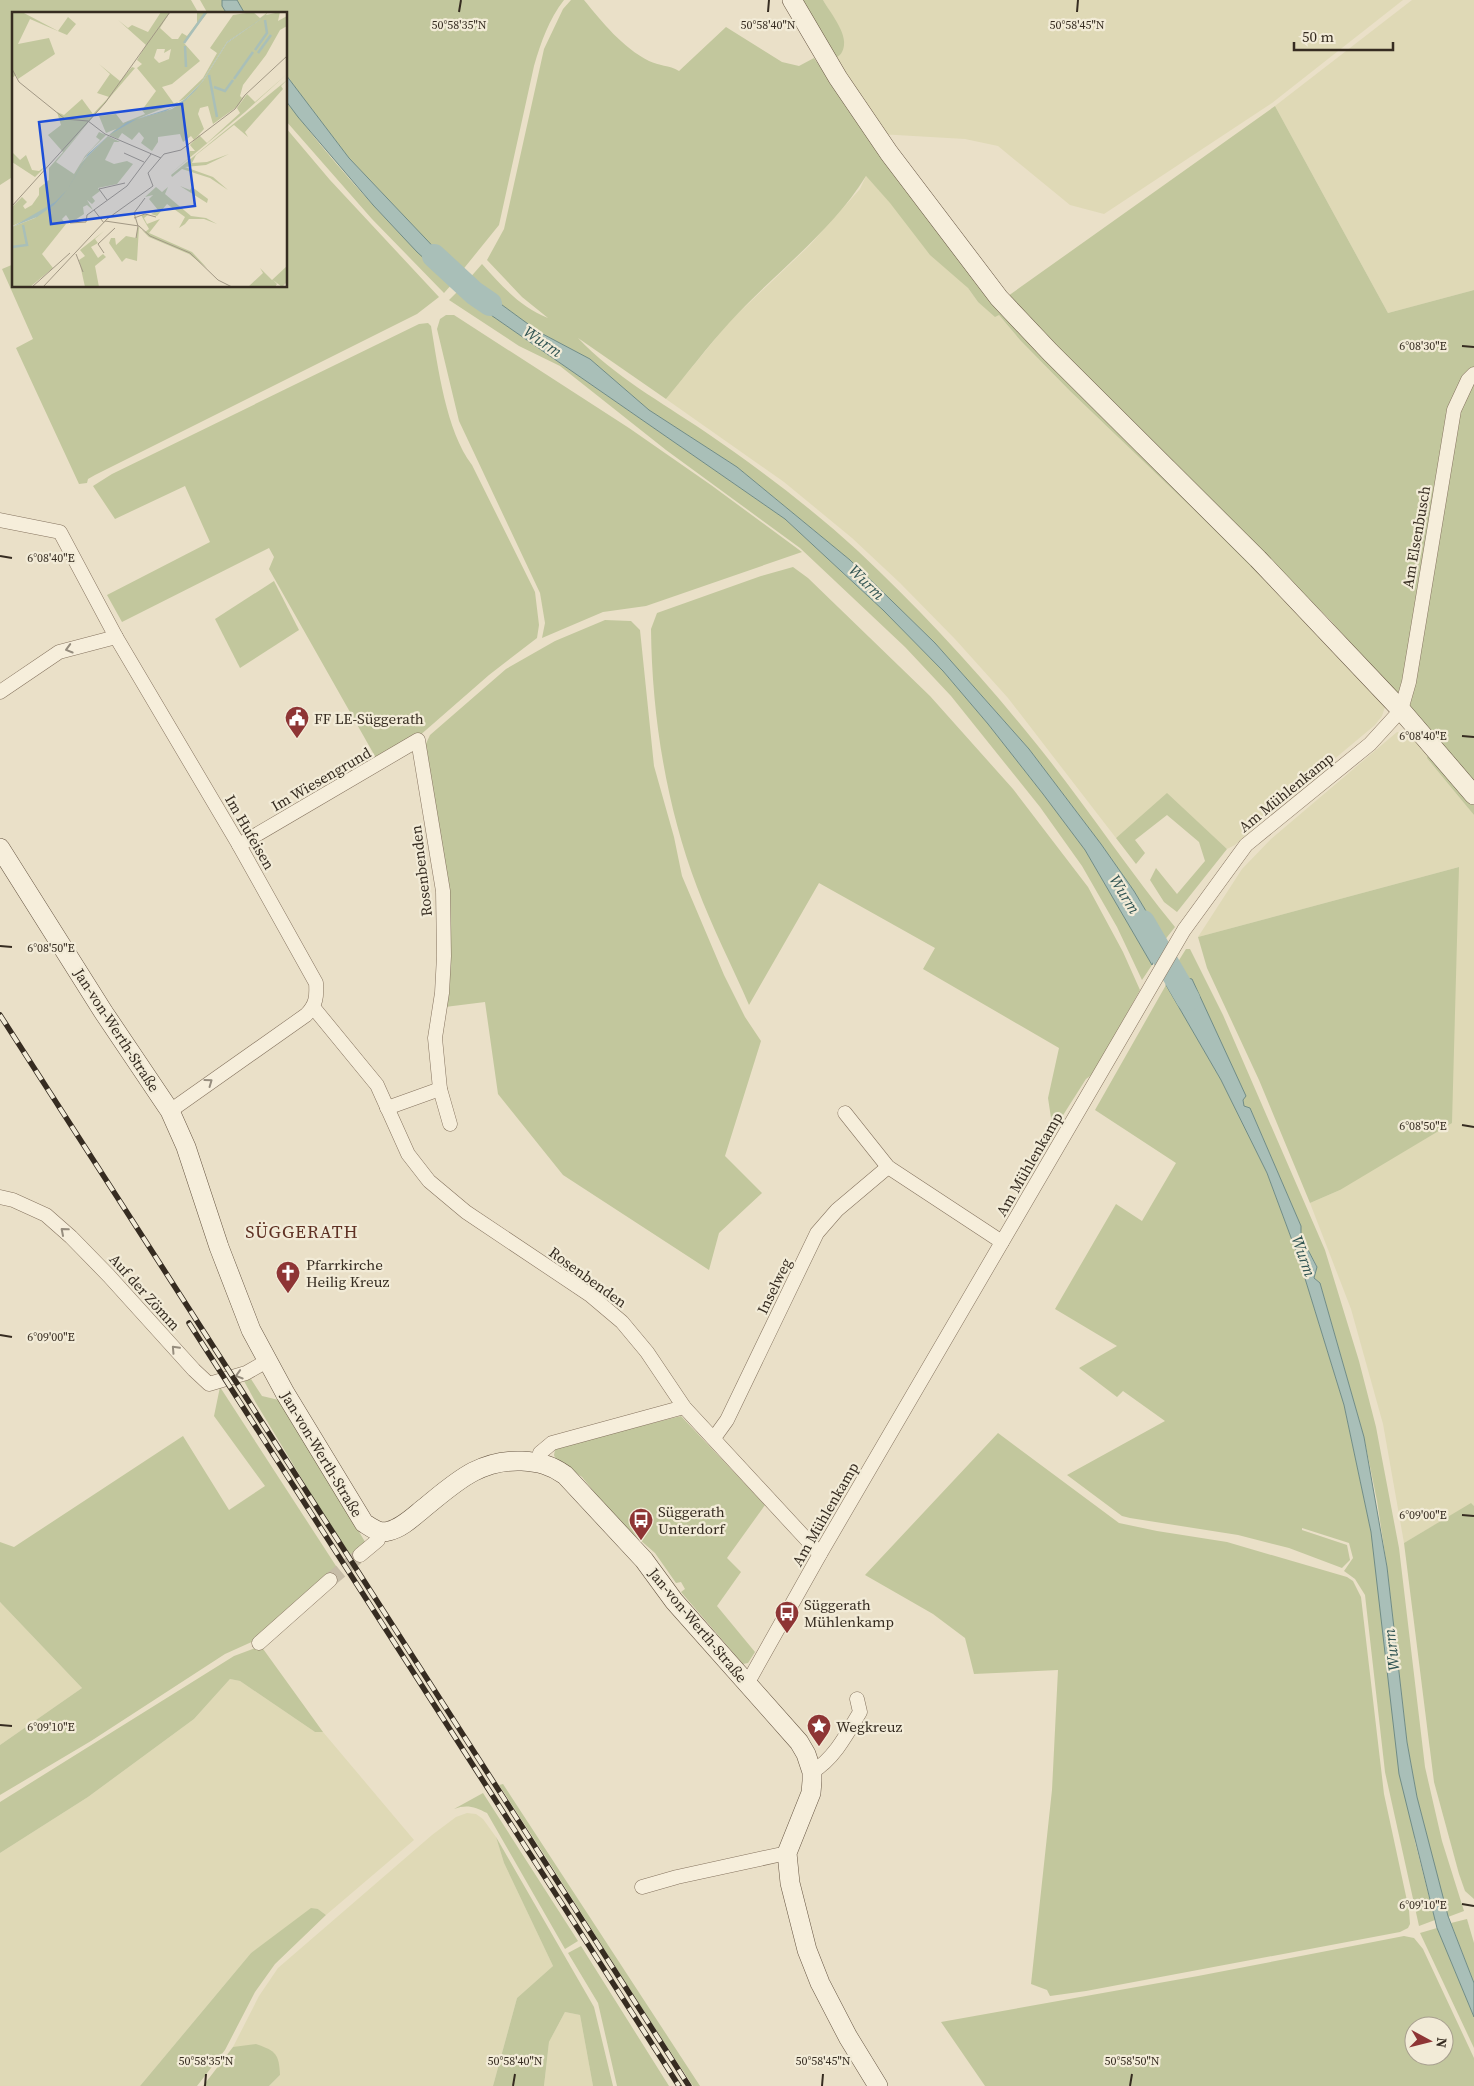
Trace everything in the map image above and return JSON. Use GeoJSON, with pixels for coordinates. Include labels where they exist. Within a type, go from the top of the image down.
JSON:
{"type":"FeatureCollection","features":[{"type":"Feature","properties":{"kind":"main road"},"geometry":{"type":"LineString","coordinates":[[792,0],[838,78],[889,153],[999,298],[1050,352],[1258,559],[1401,710],[1474,795]]}},
{"type":"Feature","properties":{"kind":"main road","name":"Jan-von-Werth-Straße"},"geometry":{"type":"LineString","coordinates":[[0,848],[104,1012],[170,1111],[186,1147],[219,1247],[251,1330],[267,1361],[364,1523],[380,1532],[389,1531],[401,1526],[455,1484],[482,1466],[506,1460],[537,1462],[552,1466],[565,1475],[644,1560],[674,1601],[799,1742],[806,1754],[812,1772],[811,1793],[787,1854],[790,1883],[807,1950],[820,1982],[848,2037],[878,2086]]}},
{"type":"Feature","properties":{"kind":"street","name":"Am Elsenbusch"},"geometry":{"type":"LineString","coordinates":[[1401,710],[1410,672],[1454,410],[1468,380],[1474,374]]}},
{"type":"Feature","properties":{"kind":"street","name":"Im Hufeisen"},"geometry":{"type":"LineString","coordinates":[[0,520],[60,532],[116,637],[239,845],[316,984],[317,997],[314,1007]]}},
{"type":"Feature","properties":{"kind":"street"},"geometry":{"type":"LineString","coordinates":[[0,692],[59,652],[116,637]]}},
{"type":"Feature","properties":{"kind":"street","name":"Am Mühlenkamp"},"geometry":{"type":"LineString","coordinates":[[747,1684],[820,1554],[1184,930],[1246,845],[1370,744],[1401,710]]}},
{"type":"Feature","properties":{"kind":"street","name":"Im Wiesengrund"},"geometry":{"type":"LineString","coordinates":[[239,845],[418,740]]}},
{"type":"Feature","properties":{"kind":"street","name":"Rosenbenden"},"geometry":{"type":"LineString","coordinates":[[418,740],[443,891],[444,956],[442,993],[436,1038],[440,1089],[450,1124]]}},
{"type":"Feature","properties":{"kind":"street"},"geometry":{"type":"LineString","coordinates":[[170,1111],[306,1015],[314,1007]]}},
{"type":"Feature","properties":{"kind":"street","name":"Rosenbenden"},"geometry":{"type":"LineString","coordinates":[[314,1007],[377,1085],[408,1154],[429,1181],[466,1212],[590,1295],[622,1322],[647,1352],[684,1407],[820,1554]]}},
{"type":"Feature","properties":{"kind":"street"},"geometry":{"type":"LineString","coordinates":[[387,1108],[440,1089]]}},
{"type":"Feature","properties":{"kind":"street"},"geometry":{"type":"LineString","coordinates":[[845,1113],[888,1167],[1002,1242]]}},
{"type":"Feature","properties":{"kind":"street","name":"Inselweg"},"geometry":{"type":"LineString","coordinates":[[714,1438],[730,1414],[817,1232],[837,1210],[888,1167]]}},
{"type":"Feature","properties":{"kind":"street","name":"Auf der Zömm"},"geometry":{"type":"LineString","coordinates":[[6,1198],[46,1215],[71,1237],[209,1384],[246,1373],[267,1361]]}},
{"type":"Feature","properties":{"kind":"street"},"geometry":{"type":"LineString","coordinates":[[537,1462],[540,1453],[552,1443],[684,1407]]}},
{"type":"Feature","properties":{"kind":"street"},"geometry":{"type":"LineString","coordinates":[[360,1555],[378,1540],[380,1532]]}},
{"type":"Feature","properties":{"kind":"street"},"geometry":{"type":"LineString","coordinates":[[259,1643],[330,1580]]}},
{"type":"Feature","properties":{"kind":"street"},"geometry":{"type":"LineString","coordinates":[[812,1772],[822,1766],[844,1739],[860,1712],[857,1698]]}},
{"type":"Feature","properties":{"kind":"street"},"geometry":{"type":"LineString","coordinates":[[642,1887],[677,1877],[787,1854]]}},
{"type":"Feature","properties":{"kind":"shaded area"},"geometry":{"type":"Polygon","coordinates":[[[823,0],[1403,0],[1272,103],[1104,214],[1070,205],[998,146],[965,139],[879,134],[833,60],[840,29],[823,0]]]}},
{"type":"Feature","properties":{"kind":"shaded area"},"geometry":{"type":"Polygon","coordinates":[[[1412,0],[1474,0],[1474,290],[1388,313],[1275,106],[1412,0]]]}},
{"type":"Feature","properties":{"kind":"shaded area"},"geometry":{"type":"Polygon","coordinates":[[[866,176],[968,288],[978,302],[999,315],[1020,340],[1070,391],[1192,508],[1331,647],[1385,707],[1382,716],[1375,725],[1271,812],[1235,845],[1227,849],[1167,794],[1116,838],[1008,698],[955,639],[900,583],[852,538],[784,482],[666,399],[729,322],[809,246],[860,189],[866,176]]]}},
{"type":"Feature","properties":{"kind":"shaded area"},"geometry":{"type":"Polygon","coordinates":[[[1397,732],[1412,735],[1474,815],[1474,1506],[1471,1504],[1404,1543],[1383,1424],[1351,1309],[1310,1203],[1340,1190],[1459,867],[1198,937],[1242,869],[1271,839],[1397,732]]]}},
{"type":"Feature","properties":{"kind":"shaded area"},"geometry":{"type":"Polygon","coordinates":[[[0,1602],[82,1688],[0,1745],[0,1602]]]}},
{"type":"Feature","properties":{"kind":"shaded area"},"geometry":{"type":"Polygon","coordinates":[[[230,1679],[240,1681],[315,1732],[323,1732],[414,1840],[326,1915],[318,1909],[251,1953],[140,2086],[0,2086],[0,1853],[88,1797],[194,1719],[230,1679]]]}},
{"type":"Feature","properties":{"kind":"shaded area"},"geometry":{"type":"Polygon","coordinates":[[[467,1813],[476,1814],[483,1819],[496,1837],[504,1863],[553,1966],[517,1998],[493,2086],[269,2086],[280,2075],[233,2047],[259,1996],[278,1968],[432,1835],[456,1817],[467,1813]]]}},
{"type":"Feature","properties":{"kind":"shaded area"},"geometry":{"type":"Polygon","coordinates":[[[565,2012],[580,2015],[593,2086],[544,2086],[549,2042],[565,2012]]]}},
{"type":"Feature","properties":{"kind":"green space"},"geometry":{"type":"Polygon","coordinates":[[[0,0],[191,0],[198,12],[12,12],[12,177],[0,185],[0,0]]]}},
{"type":"Feature","properties":{"kind":"green space"},"geometry":{"type":"Polygon","coordinates":[[[200,0],[222,0],[222,6],[226,12],[207,12],[200,0]]]}},
{"type":"Feature","properties":{"kind":"green space"},"geometry":{"type":"Polygon","coordinates":[[[237,0],[564,0],[546,31],[534,66],[499,225],[461,272],[444,258],[349,158],[288,78],[288,12],[244,12],[237,0]]]}},
{"type":"Feature","properties":{"kind":"green space"},"geometry":{"type":"Polygon","coordinates":[[[571,0],[584,0],[614,34],[639,55],[653,63],[679,71],[726,27],[782,62],[799,66],[814,58],[882,155],[1071,380],[1383,700],[1385,707],[1331,647],[1192,508],[1070,391],[1020,340],[999,315],[995,317],[978,302],[968,288],[930,255],[890,203],[866,176],[836,216],[729,323],[666,399],[578,338],[592,352],[638,388],[724,445],[802,503],[858,551],[927,619],[993,691],[1034,741],[1175,927],[1164,941],[1134,891],[1101,844],[1029,749],[935,643],[850,560],[737,467],[649,410],[590,359],[539,332],[468,280],[482,264],[520,302],[548,318],[522,297],[487,260],[504,229],[544,49],[563,9],[571,0]]]}},
{"type":"Feature","properties":{"kind":"green space"},"geometry":{"type":"Polygon","coordinates":[[[797,0],[823,0],[834,18],[842,32],[844,46],[841,53],[833,60],[797,0]]]}},
{"type":"Feature","properties":{"kind":"green space"},"geometry":{"type":"Polygon","coordinates":[[[288,104],[324,150],[365,196],[407,241],[452,284],[444,293],[372,219],[288,123],[288,104]]]}},
{"type":"Feature","properties":{"kind":"green space"},"geometry":{"type":"Polygon","coordinates":[[[1275,106],[1388,313],[1474,290],[1474,784],[1331,621],[1008,296],[1275,106]]]}},
{"type":"Feature","properties":{"kind":"green space"},"geometry":{"type":"Polygon","coordinates":[[[288,130],[330,180],[439,297],[417,314],[95,475],[88,479],[87,483],[79,484],[16,348],[33,339],[2,269],[12,265],[12,288],[288,288],[288,130]]]}},
{"type":"Feature","properties":{"kind":"green space"},"geometry":{"type":"Polygon","coordinates":[[[459,290],[475,304],[785,519],[883,610],[943,671],[988,724],[1085,850],[1152,965],[1142,980],[1117,927],[1082,866],[1040,807],[951,696],[905,647],[800,548],[666,450],[560,366],[519,346],[449,300],[459,290]]]}},
{"type":"Feature","properties":{"kind":"green space"},"geometry":{"type":"Polygon","coordinates":[[[446,315],[454,315],[629,428],[802,552],[646,606],[603,612],[542,638],[545,623],[540,593],[459,421],[437,329],[440,319],[446,315]]]}},
{"type":"Feature","properties":{"kind":"green space"},"geometry":{"type":"Polygon","coordinates":[[[428,323],[431,326],[449,417],[463,451],[472,465],[535,592],[539,625],[537,638],[489,675],[418,737],[376,758],[269,569],[274,557],[269,548],[122,622],[107,595],[210,542],[185,486],[115,519],[93,486],[112,474],[419,324],[428,323]]]}},
{"type":"Feature","properties":{"kind":"green space"},"geometry":{"type":"Polygon","coordinates":[[[793,567],[808,578],[930,696],[1013,789],[1088,887],[1123,952],[1140,990],[1093,1074],[1086,1079],[1053,1131],[1048,1098],[1059,1048],[923,969],[935,948],[819,883],[749,1005],[697,887],[677,824],[669,792],[658,727],[654,694],[651,629],[657,613],[761,576],[793,567]]]}},
{"type":"Feature","properties":{"kind":"green space"},"geometry":{"type":"Polygon","coordinates":[[[274,581],[299,630],[240,668],[215,619],[274,581]]]}},
{"type":"Feature","properties":{"kind":"green space"},"geometry":{"type":"Polygon","coordinates":[[[605,620],[631,621],[640,630],[654,766],[674,837],[682,876],[724,975],[745,1017],[761,1041],[725,1156],[762,1193],[719,1233],[709,1270],[563,1175],[498,1094],[485,1002],[445,1007],[448,961],[424,748],[430,735],[506,669],[555,641],[605,620]]]}},
{"type":"Feature","properties":{"kind":"green space"},"geometry":{"type":"Polygon","coordinates":[[[1429,751],[1474,804],[1474,815],[1427,758],[1429,751]]]}},
{"type":"Feature","properties":{"kind":"green space"},"geometry":{"type":"Polygon","coordinates":[[[1167,793],[1227,849],[1177,912],[1164,902],[1150,880],[1156,868],[1177,894],[1205,861],[1199,842],[1167,815],[1135,840],[1145,853],[1136,864],[1116,838],[1167,793]]]}},
{"type":"Feature","properties":{"kind":"green space"},"geometry":{"type":"Polygon","coordinates":[[[1459,867],[1452,1123],[1340,1190],[1310,1203],[1259,1080],[1207,968],[1198,937],[1459,867]]]}},
{"type":"Feature","properties":{"kind":"green space"},"geometry":{"type":"Polygon","coordinates":[[[1186,949],[1190,949],[1223,1015],[1325,1250],[1359,1361],[1376,1427],[1399,1548],[1425,1767],[1442,1841],[1464,1911],[1448,1917],[1417,1797],[1407,1742],[1387,1567],[1377,1501],[1364,1437],[1320,1283],[1314,1278],[1317,1266],[1307,1248],[1301,1242],[1301,1226],[1250,1108],[1244,1106],[1243,1100],[1245,1095],[1211,1021],[1187,978],[1178,972],[1176,965],[1186,949]]]}},
{"type":"Feature","properties":{"kind":"green space"},"geometry":{"type":"Polygon","coordinates":[[[1166,985],[1221,1080],[1267,1173],[1299,1259],[1344,1405],[1371,1532],[1415,1842],[1435,1920],[1419,1926],[1385,1772],[1365,1595],[1355,1579],[1344,1571],[1353,1558],[1349,1543],[1302,1528],[1302,1530],[1347,1545],[1350,1560],[1342,1568],[1289,1548],[1238,1535],[1130,1518],[1122,1516],[1067,1475],[1165,1421],[1123,1391],[1117,1397],[1079,1368],[1117,1346],[1055,1309],[1116,1204],[1142,1221],[1176,1163],[1095,1110],[1166,985]]]}},
{"type":"Feature","properties":{"kind":"green space"},"geometry":{"type":"Polygon","coordinates":[[[251,1379],[262,1396],[279,1400],[367,1545],[349,1557],[244,1381],[251,1379]]]}},
{"type":"Feature","properties":{"kind":"green space"},"geometry":{"type":"Polygon","coordinates":[[[220,1387],[338,1569],[258,1639],[225,1654],[91,1741],[0,1795],[0,1745],[82,1688],[0,1602],[0,1542],[14,1547],[183,1436],[229,1510],[265,1486],[214,1416],[220,1387]]]}},
{"type":"Feature","properties":{"kind":"green space"},"geometry":{"type":"Polygon","coordinates":[[[681,1416],[765,1505],[727,1558],[741,1572],[717,1606],[755,1652],[748,1663],[743,1664],[681,1592],[685,1589],[681,1582],[676,1583],[655,1553],[615,1518],[582,1477],[556,1460],[554,1455],[555,1450],[561,1446],[681,1416]]]}},
{"type":"Feature","properties":{"kind":"green space"},"geometry":{"type":"Polygon","coordinates":[[[998,1433],[1119,1523],[1227,1542],[1347,1577],[1353,1581],[1361,1597],[1384,1794],[1409,1910],[1410,1924],[1408,1928],[1400,1932],[1086,1991],[1050,1996],[1047,1990],[1031,1984],[1052,1790],[1058,1670],[974,1674],[965,1638],[933,1614],[865,1575],[998,1433]]]}},
{"type":"Feature","properties":{"kind":"green space"},"geometry":{"type":"Polygon","coordinates":[[[1471,1503],[1474,1506],[1474,1899],[1465,1891],[1459,1874],[1434,1782],[1404,1543],[1471,1503]]]}},
{"type":"Feature","properties":{"kind":"green space"},"geometry":{"type":"Polygon","coordinates":[[[261,1646],[323,1732],[315,1732],[240,1681],[230,1679],[194,1719],[88,1797],[0,1853],[0,1802],[234,1656],[261,1646]]]}},
{"type":"Feature","properties":{"kind":"green space"},"geometry":{"type":"Polygon","coordinates":[[[503,1784],[700,2086],[693,2086],[668,2049],[499,1785],[503,1784]]]}},
{"type":"Feature","properties":{"kind":"green space"},"geometry":{"type":"Polygon","coordinates":[[[483,1793],[578,1941],[565,1949],[487,1813],[471,1807],[454,1809],[483,1793]]]}},
{"type":"Feature","properties":{"kind":"green space"},"geometry":{"type":"Polygon","coordinates":[[[496,1837],[594,2007],[613,2086],[593,2086],[580,2015],[565,2012],[549,2042],[544,2086],[493,2086],[517,1998],[553,1966],[504,1863],[496,1837]]]}},
{"type":"Feature","properties":{"kind":"green space"},"geometry":{"type":"Polygon","coordinates":[[[311,1908],[318,1909],[326,1915],[275,1964],[255,1992],[225,2050],[197,2086],[140,2086],[251,1953],[311,1908]]]}},
{"type":"Feature","properties":{"kind":"green space"},"geometry":{"type":"Polygon","coordinates":[[[1467,1919],[1474,1943],[1474,1983],[1451,1923],[1467,1919]]]}},
{"type":"Feature","properties":{"kind":"green space"},"geometry":{"type":"Polygon","coordinates":[[[1437,1928],[1474,2017],[1474,2048],[1420,1933],[1437,1928]]]}},
{"type":"Feature","properties":{"kind":"green space"},"geometry":{"type":"Polygon","coordinates":[[[1404,1936],[1414,1938],[1423,1949],[1474,2058],[1474,2086],[985,2086],[941,2022],[1198,1976],[1404,1936]]]}},
{"type":"Feature","properties":{"kind":"green space"},"geometry":{"type":"Polygon","coordinates":[[[581,1946],[669,2086],[617,2086],[598,2003],[568,1953],[581,1946]]]}},
{"type":"Feature","properties":{"kind":"green space"},"geometry":{"type":"Polygon","coordinates":[[[256,2044],[272,2051],[279,2062],[280,2075],[269,2086],[203,2086],[233,2047],[256,2044]]]}},
{"type":"Feature","properties":{"kind":"water"},"geometry":{"type":"Polygon","coordinates":[[[222,0],[237,0],[244,12],[226,12],[222,6],[222,0]]]}},
{"type":"Feature","properties":{"kind":"water"},"geometry":{"type":"Polygon","coordinates":[[[288,78],[349,158],[444,258],[461,272],[452,284],[417,252],[373,205],[288,104],[288,78]]]}},
{"type":"Feature","properties":{"kind":"water"},"geometry":{"type":"Polygon","coordinates":[[[468,280],[539,332],[590,359],[649,410],[737,467],[850,560],[935,643],[1029,749],[1134,891],[1164,941],[1152,965],[1085,850],[1043,794],[943,671],[883,610],[785,519],[475,304],[459,290],[468,280]]]}},
{"type":"Feature","properties":{"kind":"water"},"geometry":{"type":"Polygon","coordinates":[[[1176,965],[1181,975],[1192,979],[1246,1096],[1243,1100],[1244,1106],[1250,1108],[1301,1226],[1301,1242],[1307,1248],[1317,1267],[1314,1278],[1320,1283],[1364,1437],[1387,1567],[1407,1742],[1417,1797],[1448,1916],[1474,1983],[1474,2017],[1437,1928],[1399,1774],[1371,1532],[1344,1405],[1299,1259],[1267,1173],[1221,1080],[1166,985],[1176,965]]]}},
{"type":"Feature","properties":{"kind":"waterway","name":"Wurm"},"geometry":{"type":"LineString","coordinates":[[434,256],[474,293],[490,304]]}},
{"type":"Feature","properties":{"kind":"waterway","name":"Wurm"},"geometry":{"type":"LineString","coordinates":[[1143,922],[1188,999]]}},
{"type":"Feature","properties":{"kind":"tunnel"},"geometry":{"type":"LineString","coordinates":[[330,1580],[360,1555]]}},
{"type":"Feature","properties":{"kind":"railway"},"geometry":{"type":"LineString","coordinates":[[0,1015],[689,2086]]}},
{"type":"Feature","properties":{"kind":"railway"},"geometry":{"type":"LineString","coordinates":[[189,1323],[679,2086]]}},
{"type":"Feature","properties":{"kind":"place","name":"FF LE-Süggerath"},"geometry":{"type":"Point","coordinates":[297,739]}},
{"type":"Feature","properties":{"kind":"place","name":"Pfarrkirche Heilig Kreuz"},"geometry":{"type":"Point","coordinates":[288,1294]}},
{"type":"Feature","properties":{"kind":"place","name":"Süggerath Unterdorf"},"geometry":{"type":"Point","coordinates":[641,1541]}},
{"type":"Feature","properties":{"kind":"place","name":"Süggerath Mühlenkamp"},"geometry":{"type":"Point","coordinates":[787,1634]}},
{"type":"Feature","properties":{"kind":"place","name":"Wegkreuz"},"geometry":{"type":"Point","coordinates":[819,1747]}},
{"type":"Feature","properties":{"kind":"district","name":"SÜGGERATH"},"geometry":{"type":"Point","coordinates":[302,1231]}}]}
